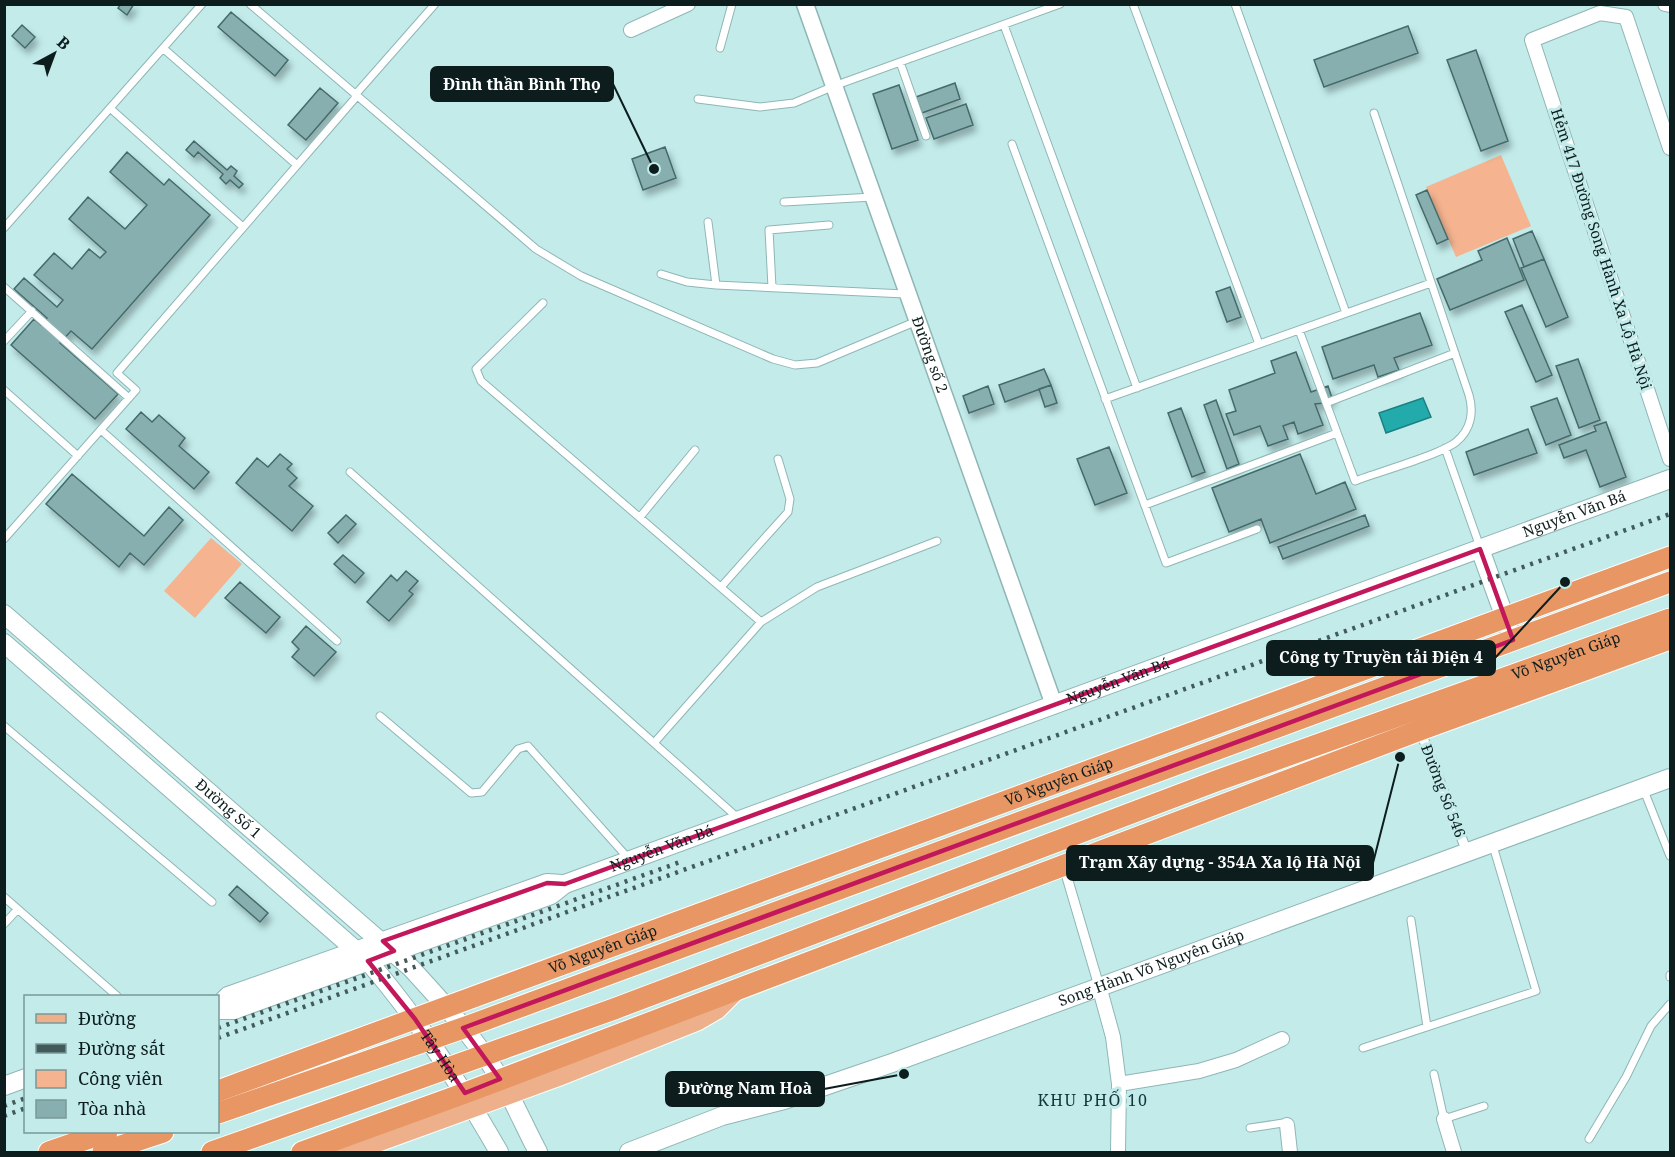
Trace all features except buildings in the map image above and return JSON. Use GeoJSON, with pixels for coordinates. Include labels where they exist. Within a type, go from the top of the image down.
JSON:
{"type":"FeatureCollection","features":[{"type":"Feature","properties":{"kind":"highway","name":"Võ Nguyên Giáp"},"geometry":{"type":"LineString","coordinates":[[415,1019],[1671,557]]}},
{"type":"Feature","properties":{"kind":"highway","name":"Võ Nguyên Giáp"},"geometry":{"type":"LineString","coordinates":[[429,1039],[1671,582]]}},
{"type":"Feature","properties":{"kind":"highway","name":"Võ Nguyên Giáp"},"geometry":{"type":"LineString","coordinates":[[449,1068],[576,1023],[1216,781],[1671,618]]}},
{"type":"Feature","properties":{"kind":"highway","name":"Võ Nguyên Giáp"},"geometry":{"type":"LineString","coordinates":[[504,1086],[629,1030],[1064,867],[1420,730],[1671,639]]}},
{"type":"Feature","properties":{"kind":"highway"},"geometry":{"type":"LineString","coordinates":[[219,1091],[415,1019]]}},
{"type":"Feature","properties":{"kind":"highway"},"geometry":{"type":"LineString","coordinates":[[576,1023],[629,1030]]}},
{"type":"Feature","properties":{"kind":"highway"},"geometry":{"type":"LineString","coordinates":[[219,1113],[429,1039]]}},
{"type":"Feature","properties":{"kind":"highway"},"geometry":{"type":"LineString","coordinates":[[302,1152],[469,1100],[504,1086],[516,1044]]}},
{"type":"Feature","properties":{"kind":"highway"},"geometry":{"type":"LineString","coordinates":[[212,1152],[449,1068]]}},
{"type":"Feature","properties":{"kind":"highway"},"geometry":{"type":"LineString","coordinates":[[49,1152],[101,1133]]}},
{"type":"Feature","properties":{"kind":"highway"},"geometry":{"type":"LineString","coordinates":[[103,1152],[158,1133]]}},
{"type":"Feature","properties":{"kind":"main road","name":"Nguyễn Văn Bá"},"geometry":{"type":"LineString","coordinates":[[219,1007],[228,996],[362,956],[551,895],[565,884],[1671,479]]}},
{"type":"Feature","properties":{"kind":"main road"},"geometry":{"type":"LineString","coordinates":[[1480,549],[1513,640]]}},
{"type":"Feature","properties":{"kind":"main road","name":"Đường Số 1"},"geometry":{"type":"LineString","coordinates":[[4,614],[389,946],[447,1008],[504,1086]]}},
{"type":"Feature","properties":{"kind":"main road","name":"Đường Số 1"},"geometry":{"type":"LineString","coordinates":[[4,643],[362,956],[415,1019]]}},
{"type":"Feature","properties":{"kind":"main road","name":"Song Hành Võ Nguyên Giáp"},"geometry":{"type":"LineString","coordinates":[[629,1152],[722,1116],[784,1100],[1671,778]]}},
{"type":"Feature","properties":{"kind":"main road","name":"Võ Nguyên Giáp"},"geometry":{"type":"LineString","coordinates":[[504,1086],[697,1020],[716,1009],[734,991]]}},
{"type":"Feature","properties":{"kind":"main road","name":"Tây Hòa"},"geometry":{"type":"LineString","coordinates":[[415,1019],[449,1068],[499,1152]]}},
{"type":"Feature","properties":{"kind":"main road"},"geometry":{"type":"LineString","coordinates":[[4,1086],[24,1079]]}},
{"type":"Feature","properties":{"kind":"main road"},"geometry":{"type":"LineString","coordinates":[[504,1086],[538,1152]]}},
{"type":"Feature","properties":{"kind":"main road"},"geometry":{"type":"LineString","coordinates":[[336,1152],[373,1143],[469,1100]]}},
{"type":"Feature","properties":{"kind":"street"},"geometry":{"type":"LineString","coordinates":[[631,30],[688,4]]}},
{"type":"Feature","properties":{"kind":"street","name":"Đường số 2"},"geometry":{"type":"LineString","coordinates":[[805,4],[1054,705]]}},
{"type":"Feature","properties":{"kind":"street"},"geometry":{"type":"LineString","coordinates":[[1665,4],[1671,5]]}},
{"type":"Feature","properties":{"kind":"street","name":"Hẻm 417 Đường Song Hành Xa Lộ Hà Nội"},"geometry":{"type":"LineString","coordinates":[[1671,148],[1626,16],[1600,13],[1532,39],[1671,459]]}},
{"type":"Feature","properties":{"kind":"street","name":"Đường Số 546"},"geometry":{"type":"LineString","coordinates":[[1420,730],[1467,852]]}},
{"type":"Feature","properties":{"kind":"street"},"geometry":{"type":"LineString","coordinates":[[1064,867],[1113,1037],[1119,1084],[1118,1152]]}},
{"type":"Feature","properties":{"kind":"street"},"geometry":{"type":"LineString","coordinates":[[1119,1084],[1199,1071],[1236,1060],[1282,1039]]}},
{"type":"Feature","properties":{"kind":"street"},"geometry":{"type":"LineString","coordinates":[[1444,1119],[1454,1152]]}},
{"type":"Feature","properties":{"kind":"street"},"geometry":{"type":"LineString","coordinates":[[1287,1125],[1290,1152]]}},
{"type":"Feature","properties":{"kind":"lane"},"geometry":{"type":"LineString","coordinates":[[4,228],[202,4]]}},
{"type":"Feature","properties":{"kind":"lane"},"geometry":{"type":"LineString","coordinates":[[250,4],[523,238],[562,267],[773,358],[795,365],[817,363],[917,321]]}},
{"type":"Feature","properties":{"kind":"lane"},"geometry":{"type":"LineString","coordinates":[[4,539],[136,390],[117,373],[435,4]]}},
{"type":"Feature","properties":{"kind":"lane"},"geometry":{"type":"LineString","coordinates":[[720,48],[732,4]]}},
{"type":"Feature","properties":{"kind":"lane"},"geometry":{"type":"LineString","coordinates":[[698,99],[760,107],[783,105],[806,99],[834,86],[1060,4]]}},
{"type":"Feature","properties":{"kind":"lane"},"geometry":{"type":"LineString","coordinates":[[1133,4],[1259,344]]}},
{"type":"Feature","properties":{"kind":"lane"},"geometry":{"type":"LineString","coordinates":[[1235,4],[1346,313]]}},
{"type":"Feature","properties":{"kind":"lane"},"geometry":{"type":"LineString","coordinates":[[1004,25],[1137,388]]}},
{"type":"Feature","properties":{"kind":"lane"},"geometry":{"type":"LineString","coordinates":[[164,49],[297,165]]}},
{"type":"Feature","properties":{"kind":"lane"},"geometry":{"type":"LineString","coordinates":[[900,62],[926,136]]}},
{"type":"Feature","properties":{"kind":"lane"},"geometry":{"type":"LineString","coordinates":[[111,109],[243,227]]}},
{"type":"Feature","properties":{"kind":"lane"},"geometry":{"type":"LineString","coordinates":[[1299,330],[1355,481],[1444,448],[1461,437],[1471,417],[1471,402],[1374,113]]}},
{"type":"Feature","properties":{"kind":"lane"},"geometry":{"type":"LineString","coordinates":[[1012,144],[1166,562],[1257,529]]}},
{"type":"Feature","properties":{"kind":"lane"},"geometry":{"type":"LineString","coordinates":[[784,202],[873,197]]}},
{"type":"Feature","properties":{"kind":"lane"},"geometry":{"type":"LineString","coordinates":[[708,222],[716,285]]}},
{"type":"Feature","properties":{"kind":"lane"},"geometry":{"type":"LineString","coordinates":[[772,287],[768,230],[829,225]]}},
{"type":"Feature","properties":{"kind":"lane"},"geometry":{"type":"LineString","coordinates":[[661,274],[687,282],[716,285],[907,295]]}},
{"type":"Feature","properties":{"kind":"lane"},"geometry":{"type":"LineString","coordinates":[[1106,399],[1431,283]]}},
{"type":"Feature","properties":{"kind":"lane"},"geometry":{"type":"LineString","coordinates":[[4,287],[129,398]]}},
{"type":"Feature","properties":{"kind":"lane"},"geometry":{"type":"LineString","coordinates":[[543,303],[476,369],[481,381],[761,622]]}},
{"type":"Feature","properties":{"kind":"lane"},"geometry":{"type":"LineString","coordinates":[[4,341],[32,311]]}},
{"type":"Feature","properties":{"kind":"lane"},"geometry":{"type":"LineString","coordinates":[[1326,403],[1455,353]]}},
{"type":"Feature","properties":{"kind":"lane"},"geometry":{"type":"LineString","coordinates":[[4,390],[78,456]]}},
{"type":"Feature","properties":{"kind":"lane"},"geometry":{"type":"LineString","coordinates":[[101,430],[337,641]]}},
{"type":"Feature","properties":{"kind":"lane"},"geometry":{"type":"LineString","coordinates":[[1145,505],[1337,433]]}},
{"type":"Feature","properties":{"kind":"lane"},"geometry":{"type":"LineString","coordinates":[[1444,448],[1480,549]]}},
{"type":"Feature","properties":{"kind":"lane"},"geometry":{"type":"LineString","coordinates":[[640,517],[695,450]]}},
{"type":"Feature","properties":{"kind":"lane"},"geometry":{"type":"LineString","coordinates":[[721,587],[788,512],[790,499],[778,459]]}},
{"type":"Feature","properties":{"kind":"lane"},"geometry":{"type":"LineString","coordinates":[[350,472],[740,820]]}},
{"type":"Feature","properties":{"kind":"lane"},"geometry":{"type":"LineString","coordinates":[[654,744],[761,622],[817,587],[937,541]]}},
{"type":"Feature","properties":{"kind":"lane"},"geometry":{"type":"LineString","coordinates":[[380,716],[471,793],[482,792],[518,749],[528,746],[630,860]]}},
{"type":"Feature","properties":{"kind":"lane"},"geometry":{"type":"LineString","coordinates":[[4,726],[212,902]]}},
{"type":"Feature","properties":{"kind":"lane"},"geometry":{"type":"LineString","coordinates":[[1643,788],[1668,842],[1671,856]]}},
{"type":"Feature","properties":{"kind":"lane"},"geometry":{"type":"LineString","coordinates":[[1363,1048],[1536,991],[1492,843]]}},
{"type":"Feature","properties":{"kind":"lane"},"geometry":{"type":"LineString","coordinates":[[4,897],[116,995]]}},
{"type":"Feature","properties":{"kind":"lane"},"geometry":{"type":"LineString","coordinates":[[4,924],[18,909]]}},
{"type":"Feature","properties":{"kind":"lane"},"geometry":{"type":"LineString","coordinates":[[1412,920],[1427,1027]]}},
{"type":"Feature","properties":{"kind":"lane"},"geometry":{"type":"LineString","coordinates":[[1589,1139],[1626,1077],[1651,1026],[1671,1004]]}},
{"type":"Feature","properties":{"kind":"lane"},"geometry":{"type":"LineString","coordinates":[[1434,1074],[1444,1119],[1484,1106]]}},
{"type":"Feature","properties":{"kind":"lane"},"geometry":{"type":"LineString","coordinates":[[1250,1128],[1283,1123],[1287,1125]]}},
{"type":"Feature","properties":{"kind":"highlighted area"},"geometry":{"type":"Polygon","coordinates":[[[1480,549],[1513,640],[463,1028],[500,1079],[465,1093],[415,1019],[368,961],[394,951],[383,941],[547,883],[565,884],[1480,549]]]}},
{"type":"Feature","properties":{"kind":"green space"},"geometry":{"type":"Polygon","coordinates":[[[1501,155],[1531,226],[1456,257],[1426,187],[1501,155]]]}},
{"type":"Feature","properties":{"kind":"green space"},"geometry":{"type":"Polygon","coordinates":[[[211,538],[242,564],[195,618],[164,591],[211,538]]]}},
{"type":"Feature","properties":{"kind":"water"},"geometry":{"type":"Polygon","coordinates":[[[1423,398],[1431,417],[1386,433],[1379,413],[1423,398]]]}},
{"type":"Feature","properties":{"kind":"railway"},"geometry":{"type":"LineString","coordinates":[[219,1038],[1670,514]]}},
{"type":"Feature","properties":{"kind":"railway"},"geometry":{"type":"LineString","coordinates":[[219,1028],[683,861]]}},
{"type":"Feature","properties":{"kind":"railway"},"geometry":{"type":"LineString","coordinates":[[4,1106],[24,1099]]}},
{"type":"Feature","properties":{"kind":"railway"},"geometry":{"type":"LineString","coordinates":[[4,1116],[24,1109]]}},
{"type":"Feature","properties":{"kind":"place","name":"Đình thần Bình Thọ"},"geometry":{"type":"Point","coordinates":[654,169]}},
{"type":"Feature","properties":{"kind":"place","name":"Công ty Truyền tải Điện 4"},"geometry":{"type":"Point","coordinates":[1565,582]}},
{"type":"Feature","properties":{"kind":"place","name":"Trạm Xây dựng - 354A Xa lộ Hà Nội"},"geometry":{"type":"Point","coordinates":[1400,757]}},
{"type":"Feature","properties":{"kind":"place","name":"Đường Nam Hoà"},"geometry":{"type":"Point","coordinates":[904,1074]}},
{"type":"Feature","properties":{"kind":"district","name":"KHU PHỐ 10"},"geometry":{"type":"Point","coordinates":[1093,1100]}}]}
